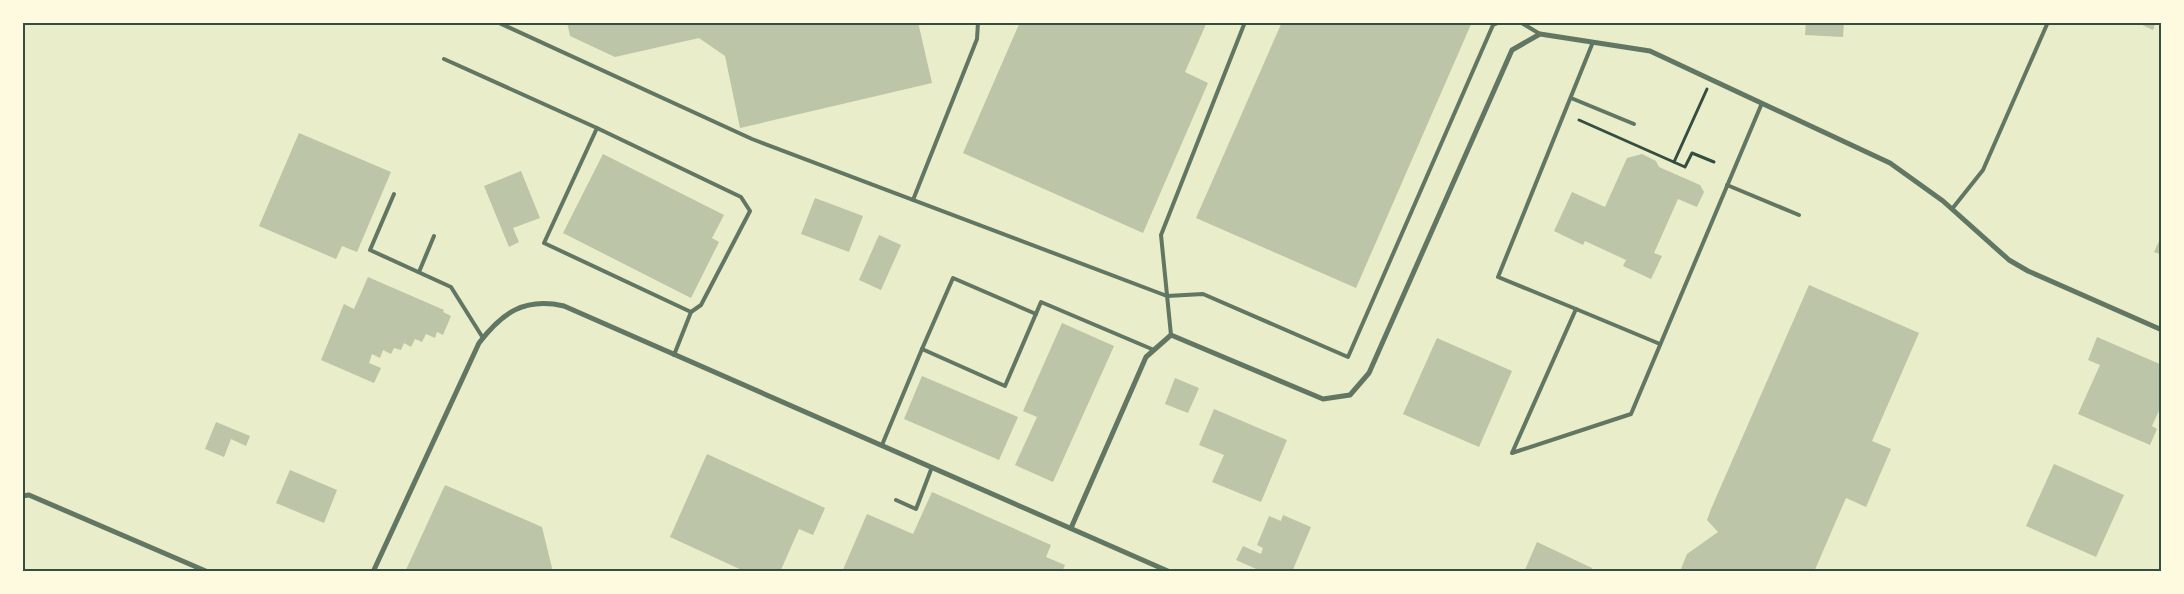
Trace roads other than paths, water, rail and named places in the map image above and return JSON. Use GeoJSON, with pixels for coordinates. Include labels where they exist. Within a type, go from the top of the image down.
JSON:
{"type":"FeatureCollection","features":[{"type":"Feature","properties":{"kind":"street"},"geometry":{"type":"LineString","coordinates":[[1071,528],[1146,357],[1171,335],[1323,399],[1350,396],[1369,373],[1512,50],[1540,34],[1650,51],[1890,163],[1952,209],[2009,260],[2028,271],[2162,330]]}},
{"type":"Feature","properties":{"kind":"street"},"geometry":{"type":"LineString","coordinates":[[373,572],[469,360],[483,338],[497,322],[514,309],[529,305],[551,303],[564,306],[1170,572]]}},
{"type":"Feature","properties":{"kind":"street"},"geometry":{"type":"LineString","coordinates":[[22,496],[29,495],[208,572]]}},
{"type":"Feature","properties":{"kind":"lane"},"geometry":{"type":"LineString","coordinates":[[497,22],[752,138],[1168,296],[1203,294],[1348,356],[1493,25],[1500,22]]}},
{"type":"Feature","properties":{"kind":"lane"},"geometry":{"type":"LineString","coordinates":[[913,200],[977,39],[978,22]]}},
{"type":"Feature","properties":{"kind":"lane"},"geometry":{"type":"LineString","coordinates":[[1171,335],[1161,235],[1245,22]]}},
{"type":"Feature","properties":{"kind":"lane"},"geometry":{"type":"LineString","coordinates":[[1520,22],[1540,34]]}},
{"type":"Feature","properties":{"kind":"lane"},"geometry":{"type":"LineString","coordinates":[[1952,209],[1983,170],[2048,22]]}},
{"type":"Feature","properties":{"kind":"lane"},"geometry":{"type":"LineString","coordinates":[[1593,42],[1498,277],[1660,344]]}},
{"type":"Feature","properties":{"kind":"lane"},"geometry":{"type":"LineString","coordinates":[[444,59],[597,128],[740,197],[750,211],[701,305],[691,312],[674,354]]}},
{"type":"Feature","properties":{"kind":"lane"},"geometry":{"type":"LineString","coordinates":[[1571,98],[1634,124]]}},
{"type":"Feature","properties":{"kind":"lane"},"geometry":{"type":"LineString","coordinates":[[1576,309],[1512,453],[1631,414],[1762,103]]}},
{"type":"Feature","properties":{"kind":"lane"},"geometry":{"type":"LineString","coordinates":[[597,128],[544,244],[691,312]]}},
{"type":"Feature","properties":{"kind":"lane"},"geometry":{"type":"LineString","coordinates":[[1728,185],[1799,215]]}},
{"type":"Feature","properties":{"kind":"lane"},"geometry":{"type":"LineString","coordinates":[[394,194],[370,250],[450,287],[483,338]]}},
{"type":"Feature","properties":{"kind":"lane"},"geometry":{"type":"LineString","coordinates":[[419,272],[434,236]]}},
{"type":"Feature","properties":{"kind":"lane"},"geometry":{"type":"LineString","coordinates":[[882,446],[953,278],[1036,314]]}},
{"type":"Feature","properties":{"kind":"lane"},"geometry":{"type":"LineString","coordinates":[[922,349],[1004,386],[1041,302],[1154,350]]}},
{"type":"Feature","properties":{"kind":"lane"},"geometry":{"type":"LineString","coordinates":[[896,500],[916,508],[932,467]]}}]}
